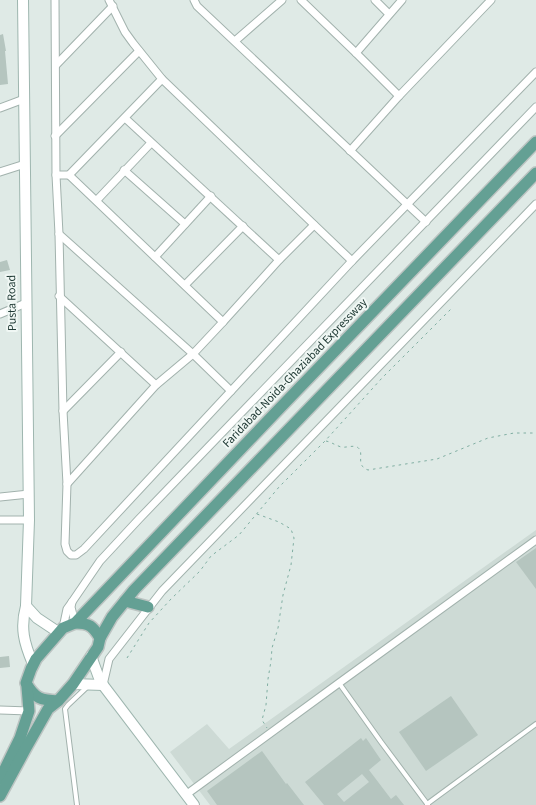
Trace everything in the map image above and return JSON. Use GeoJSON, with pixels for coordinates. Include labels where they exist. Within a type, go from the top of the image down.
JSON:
{"type":"FeatureCollection","features":[{"type":"Feature","properties":{"kind":"main road","name":"Faridabad-Noida-Ghaziabad Expressway"},"geometry":{"type":"LineString","coordinates":[[26,683],[36,659],[61,630],[75,623],[536,142]]}},
{"type":"Feature","properties":{"kind":"main road"},"geometry":{"type":"LineString","coordinates":[[0,796],[48,709],[74,684],[98,647],[100,638],[112,617],[125,601],[536,174]]}},
{"type":"Feature","properties":{"kind":"main road"},"geometry":{"type":"LineString","coordinates":[[125,601],[148,608]]}},
{"type":"Feature","properties":{"kind":"main road"},"geometry":{"type":"LineString","coordinates":[[75,623],[83,623],[94,628],[100,638]]}},
{"type":"Feature","properties":{"kind":"main road"},"geometry":{"type":"LineString","coordinates":[[26,683],[32,694],[46,700],[58,701]]}},
{"type":"Feature","properties":{"kind":"main road"},"geometry":{"type":"LineString","coordinates":[[0,778],[20,738],[29,710],[26,683]]}},
{"type":"Feature","properties":{"kind":"street","name":"Pusta Road"},"geometry":{"type":"LineString","coordinates":[[23,0],[29,520],[26,606],[22,619],[25,645],[33,664]]}},
{"type":"Feature","properties":{"kind":"street"},"geometry":{"type":"LineString","coordinates":[[194,0],[197,6],[426,222]]}},
{"type":"Feature","properties":{"kind":"street"},"geometry":{"type":"LineString","coordinates":[[235,41],[282,0]]}},
{"type":"Feature","properties":{"kind":"street"},"geometry":{"type":"LineString","coordinates":[[301,0],[399,96]]}},
{"type":"Feature","properties":{"kind":"street"},"geometry":{"type":"LineString","coordinates":[[375,0],[389,14]]}},
{"type":"Feature","properties":{"kind":"street"},"geometry":{"type":"LineString","coordinates":[[356,53],[402,0]]}},
{"type":"Feature","properties":{"kind":"street"},"geometry":{"type":"LineString","coordinates":[[350,151],[399,96],[491,0]]}},
{"type":"Feature","properties":{"kind":"street"},"geometry":{"type":"LineString","coordinates":[[56,1],[55,136],[67,484],[65,544],[67,551],[71,555],[76,555],[84,549],[352,261],[536,72]]}},
{"type":"Feature","properties":{"kind":"street"},"geometry":{"type":"LineString","coordinates":[[56,65],[111,3],[125,32],[162,79],[352,261]]}},
{"type":"Feature","properties":{"kind":"street"},"geometry":{"type":"LineString","coordinates":[[55,136],[139,51]]}},
{"type":"Feature","properties":{"kind":"street"},"geometry":{"type":"LineString","coordinates":[[68,175],[162,79]]}},
{"type":"Feature","properties":{"kind":"street"},"geometry":{"type":"LineString","coordinates":[[0,108],[24,99]]}},
{"type":"Feature","properties":{"kind":"street"},"geometry":{"type":"LineString","coordinates":[[26,606],[37,618],[61,630],[67,609],[100,561],[536,107]]}},
{"type":"Feature","properties":{"kind":"street"},"geometry":{"type":"LineString","coordinates":[[125,118],[279,260]]}},
{"type":"Feature","properties":{"kind":"street"},"geometry":{"type":"LineString","coordinates":[[97,200],[151,143]]}},
{"type":"Feature","properties":{"kind":"street"},"geometry":{"type":"LineString","coordinates":[[0,172],[25,164]]}},
{"type":"Feature","properties":{"kind":"street"},"geometry":{"type":"LineString","coordinates":[[124,170],[185,224]]}},
{"type":"Feature","properties":{"kind":"street"},"geometry":{"type":"LineString","coordinates":[[56,175],[68,175],[97,200],[223,322]]}},
{"type":"Feature","properties":{"kind":"street"},"geometry":{"type":"LineString","coordinates":[[155,257],[211,196]]}},
{"type":"Feature","properties":{"kind":"street"},"geometry":{"type":"LineString","coordinates":[[103,685],[109,659],[162,591],[536,204]]}},
{"type":"Feature","properties":{"kind":"street"},"geometry":{"type":"LineString","coordinates":[[67,484],[156,385],[193,354],[279,260],[314,225]]}},
{"type":"Feature","properties":{"kind":"street"},"geometry":{"type":"LineString","coordinates":[[185,285],[243,226]]}},
{"type":"Feature","properties":{"kind":"street"},"geometry":{"type":"LineString","coordinates":[[59,234],[193,354],[231,391]]}},
{"type":"Feature","properties":{"kind":"street"},"geometry":{"type":"LineString","coordinates":[[60,296],[156,385]]}},
{"type":"Feature","properties":{"kind":"street"},"geometry":{"type":"LineString","coordinates":[[0,314],[26,303]]}},
{"type":"Feature","properties":{"kind":"street"},"geometry":{"type":"LineString","coordinates":[[63,411],[121,352]]}},
{"type":"Feature","properties":{"kind":"street"},"geometry":{"type":"LineString","coordinates":[[0,498],[29,494]]}},
{"type":"Feature","properties":{"kind":"street"},"geometry":{"type":"LineString","coordinates":[[0,520],[29,520]]}},
{"type":"Feature","properties":{"kind":"street"},"geometry":{"type":"LineString","coordinates":[[187,794],[536,540]]}},
{"type":"Feature","properties":{"kind":"street"},"geometry":{"type":"LineString","coordinates":[[72,602],[75,623]]}},
{"type":"Feature","properties":{"kind":"street"},"geometry":{"type":"LineString","coordinates":[[91,656],[103,685],[194,805]]}},
{"type":"Feature","properties":{"kind":"street"},"geometry":{"type":"LineString","coordinates":[[74,684],[103,685]]}},
{"type":"Feature","properties":{"kind":"street"},"geometry":{"type":"LineString","coordinates":[[0,710],[29,710]]}},
{"type":"Feature","properties":{"kind":"lane"},"geometry":{"type":"LineString","coordinates":[[339,683],[427,804],[536,724]]}},
{"type":"Feature","properties":{"kind":"lane"},"geometry":{"type":"LineString","coordinates":[[77,805],[65,709],[73,699],[91,684]]}},
{"type":"Feature","properties":{"kind":"path"},"geometry":{"type":"LineString","coordinates":[[126,658],[149,623],[200,571],[211,556],[239,535],[279,487],[325,441],[382,378],[452,308]]}},
{"type":"Feature","properties":{"kind":"path"},"geometry":{"type":"LineString","coordinates":[[325,441],[341,447],[354,446],[358,448],[361,465],[368,470],[437,459],[488,438],[514,433],[536,433]]}},
{"type":"Feature","properties":{"kind":"path"},"geometry":{"type":"LineString","coordinates":[[257,514],[279,522],[291,529],[294,538],[291,565],[272,648],[266,705],[262,720],[270,732]]}},
{"type":"Feature","properties":{"kind":"shaded area"},"geometry":{"type":"Polygon","coordinates":[[[536,530],[536,805],[210,805],[170,752],[207,724],[229,749],[536,530]]]}},
{"type":"Feature","properties":{"kind":"building"},"geometry":{"type":"Polygon","coordinates":[[[3,34],[8,84],[0,85],[0,35],[3,34]]]}},
{"type":"Feature","properties":{"kind":"building"},"geometry":{"type":"Polygon","coordinates":[[[7,260],[10,270],[0,272],[0,262],[7,260]]]}},
{"type":"Feature","properties":{"kind":"building"},"geometry":{"type":"Polygon","coordinates":[[[536,548],[536,589],[516,562],[536,548]]]}},
{"type":"Feature","properties":{"kind":"building"},"geometry":{"type":"Polygon","coordinates":[[[9,656],[10,667],[0,668],[0,657],[9,656]]]}},
{"type":"Feature","properties":{"kind":"building"},"geometry":{"type":"Polygon","coordinates":[[[451,696],[478,735],[426,771],[399,732],[451,696]]]}},
{"type":"Feature","properties":{"kind":"building"},"geometry":{"type":"Polygon","coordinates":[[[361,738],[363,741],[366,738],[381,760],[369,770],[391,799],[396,795],[404,805],[324,805],[305,782],[361,738]],[[362,774],[337,794],[344,802],[369,782],[362,774]]]}},
{"type":"Feature","properties":{"kind":"building"},"geometry":{"type":"Polygon","coordinates":[[[262,751],[304,805],[217,805],[207,791],[262,751]]]}}]}
